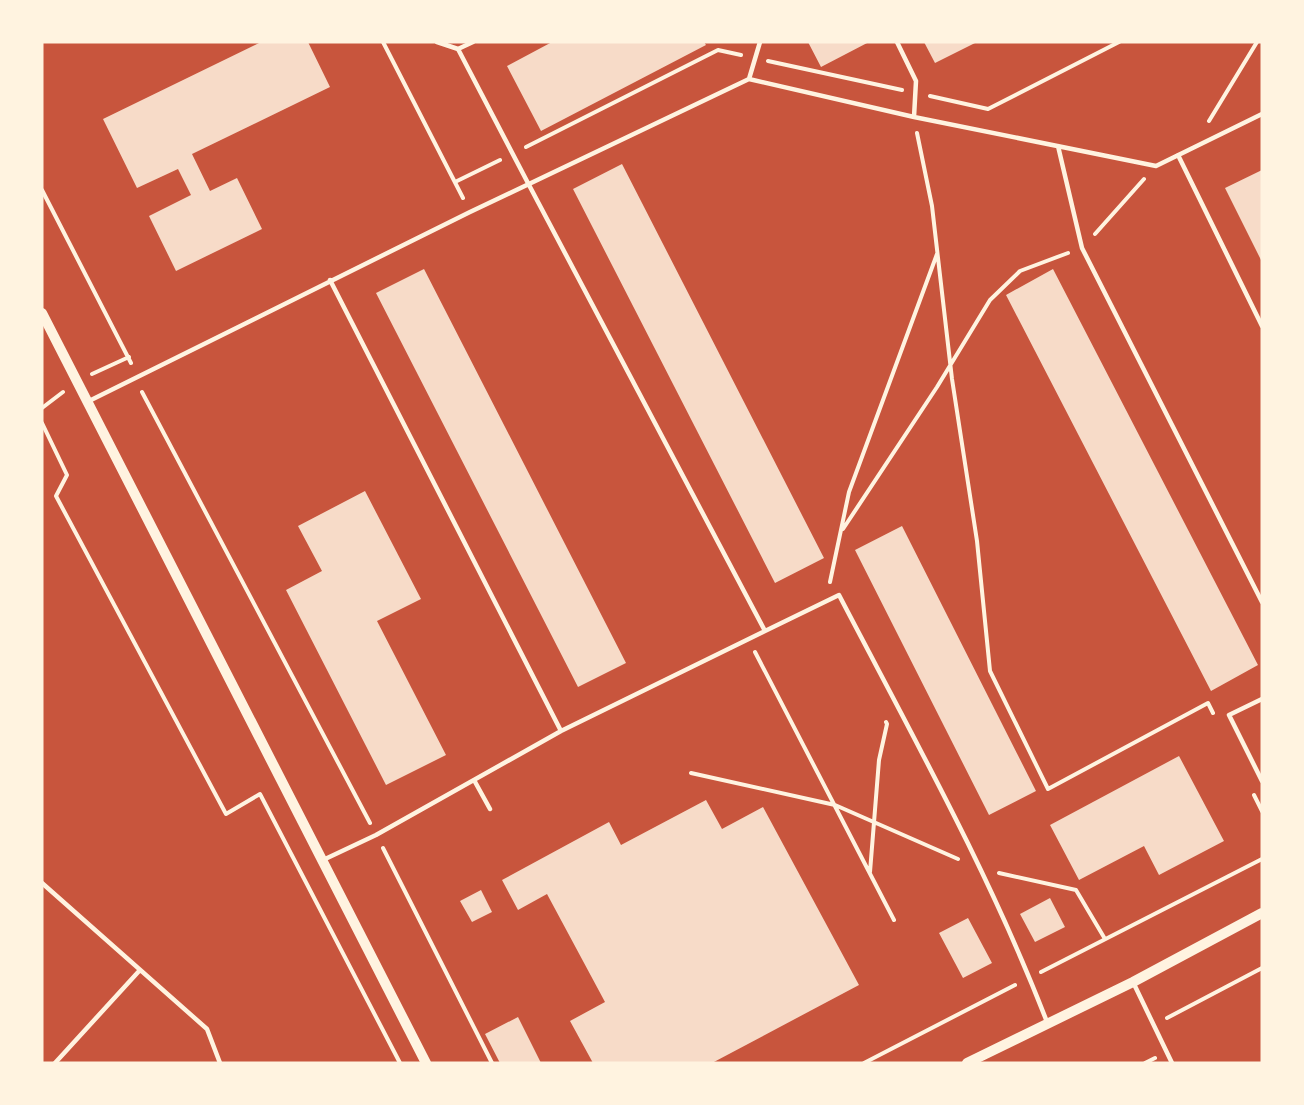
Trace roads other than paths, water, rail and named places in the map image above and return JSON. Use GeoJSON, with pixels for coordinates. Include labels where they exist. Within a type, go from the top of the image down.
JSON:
{"type":"FeatureCollection","features":[{"type":"Feature","properties":{"kind":"street"},"geometry":{"type":"LineString","coordinates":[[42,313],[426,1063]]}},
{"type":"Feature","properties":{"kind":"street"},"geometry":{"type":"LineString","coordinates":[[968,1063],[1133,982],[1262,913]]}},
{"type":"Feature","properties":{"kind":"lane"},"geometry":{"type":"LineString","coordinates":[[436,42],[458,49],[473,42]]}},
{"type":"Feature","properties":{"kind":"lane"},"geometry":{"type":"LineString","coordinates":[[749,79],[760,42]]}},
{"type":"Feature","properties":{"kind":"lane"},"geometry":{"type":"LineString","coordinates":[[897,42],[916,81],[914,117]]}},
{"type":"Feature","properties":{"kind":"lane"},"geometry":{"type":"LineString","coordinates":[[458,49],[765,631]]}},
{"type":"Feature","properties":{"kind":"lane"},"geometry":{"type":"LineString","coordinates":[[87,401],[330,280],[749,79],[914,117],[1156,166],[1262,114]]}},
{"type":"Feature","properties":{"kind":"lane"},"geometry":{"type":"LineString","coordinates":[[1058,146],[1082,248],[1262,602]]}},
{"type":"Feature","properties":{"kind":"lane"},"geometry":{"type":"LineString","coordinates":[[1178,155],[1262,326]]}},
{"type":"Feature","properties":{"kind":"lane"},"geometry":{"type":"LineString","coordinates":[[330,280],[561,731]]}},
{"type":"Feature","properties":{"kind":"lane"},"geometry":{"type":"LineString","coordinates":[[323,860],[376,835],[561,731],[839,594],[981,869],[1047,1023]]}},
{"type":"Feature","properties":{"kind":"lane"},"geometry":{"type":"LineString","coordinates":[[1262,699],[1229,715],[1262,782]]}},
{"type":"Feature","properties":{"kind":"lane"},"geometry":{"type":"LineString","coordinates":[[474,780],[490,809]]}},
{"type":"Feature","properties":{"kind":"lane"},"geometry":{"type":"LineString","coordinates":[[42,883],[207,1029],[220,1063]]}},
{"type":"Feature","properties":{"kind":"lane"},"geometry":{"type":"LineString","coordinates":[[55,1063],[140,970]]}},
{"type":"Feature","properties":{"kind":"lane"},"geometry":{"type":"LineString","coordinates":[[1133,982],[1172,1063]]}}]}
